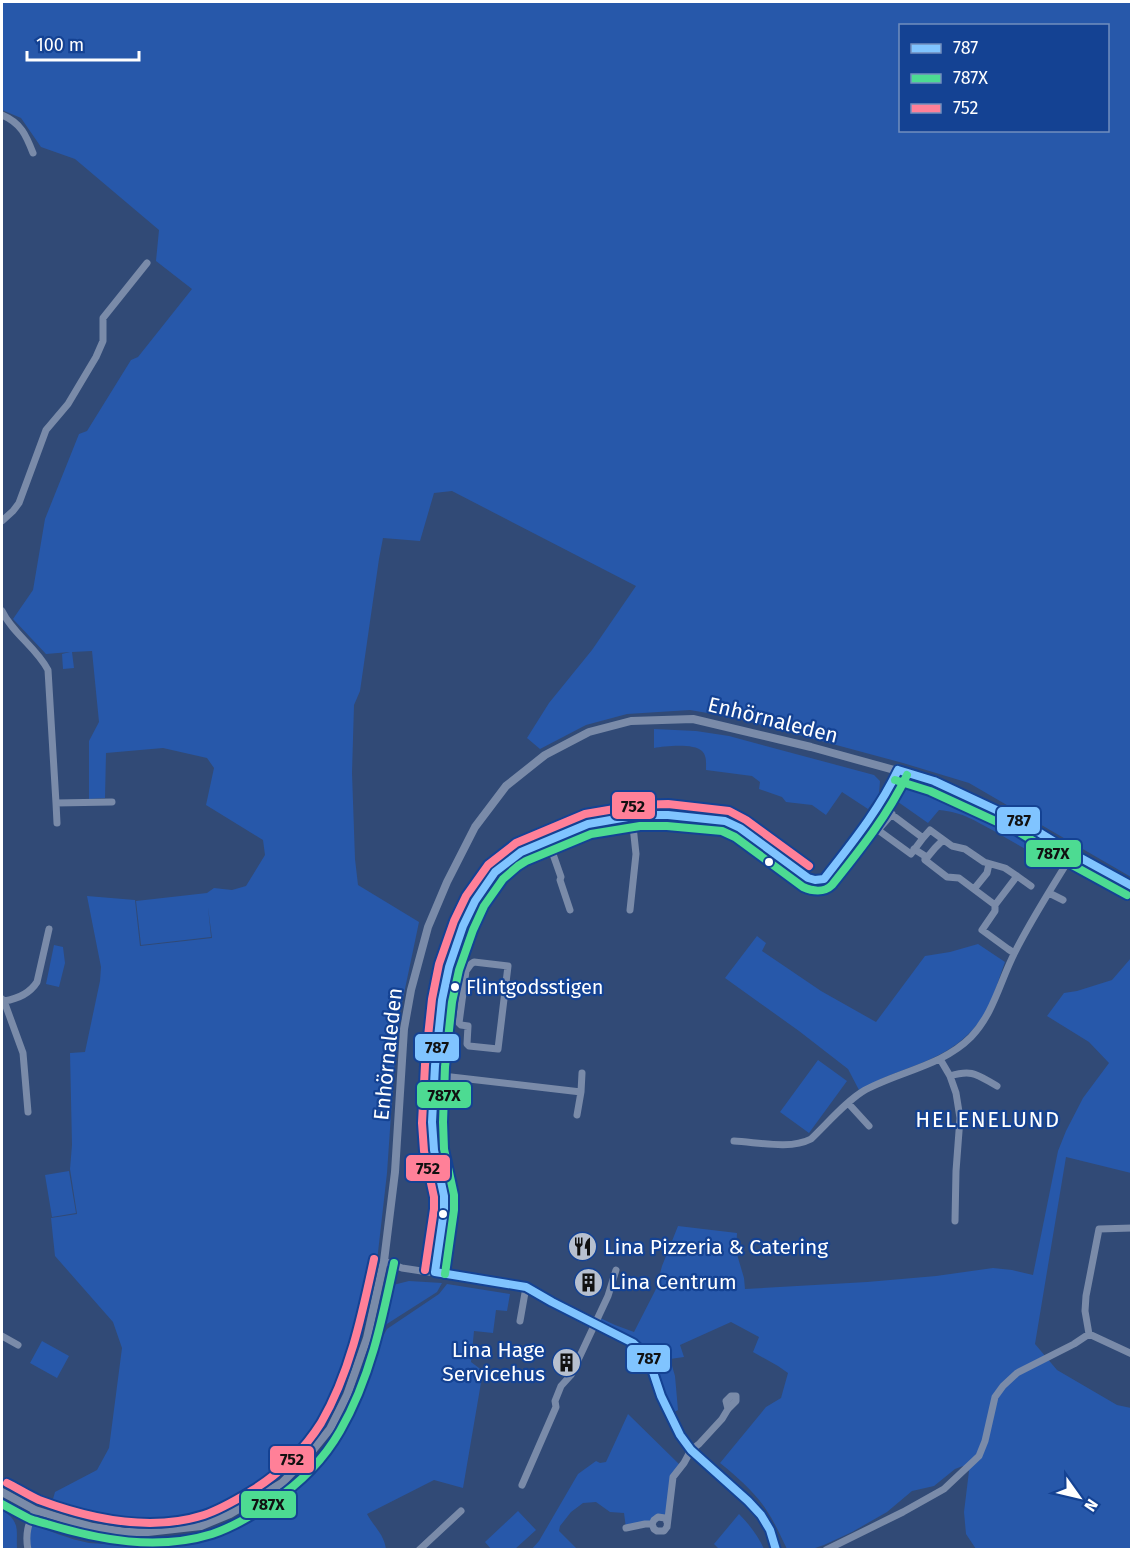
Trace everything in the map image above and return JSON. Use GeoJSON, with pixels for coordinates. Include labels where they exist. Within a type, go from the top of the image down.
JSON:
{"type":"FeatureCollection","features":[{"type":"Feature","properties":{"kind":"street"},"geometry":{"type":"LineString","coordinates":[[2,115],[11,119],[26,135],[33,153]]}},
{"type":"Feature","properties":{"kind":"street"},"geometry":{"type":"LineString","coordinates":[[2,521],[14,511],[19,502],[46,430],[68,404],[96,357],[103,340],[104,318],[147,263]]}},
{"type":"Feature","properties":{"kind":"street"},"geometry":{"type":"LineString","coordinates":[[2,611],[8,623],[41,658],[48,670],[57,823]]}},
{"type":"Feature","properties":{"kind":"street","name":"Enhörnaleden"},"geometry":{"type":"LineString","coordinates":[[2,1491],[35,1510],[93,1527],[124,1532],[148,1532],[201,1526],[230,1514],[282,1483],[330,1429],[347,1395],[367,1338],[384,1262],[395,1172],[404,1029],[411,990],[428,927],[447,882],[475,827],[506,786],[554,750],[589,732],[631,721],[693,720],[811,747],[934,781],[1022,822],[1131,886]]}},
{"type":"Feature","properties":{"kind":"street"},"geometry":{"type":"LineString","coordinates":[[435,1272],[444,1210],[444,1196],[434,1150],[432,1122],[434,1074],[442,1000],[449,967],[463,926],[475,901],[495,872],[512,858],[588,824],[632,817],[668,815],[725,821],[740,828],[803,874],[815,880],[824,879],[886,796],[898,770]]}},
{"type":"Feature","properties":{"kind":"street"},"geometry":{"type":"LineString","coordinates":[[56,803],[112,802]]}},
{"type":"Feature","properties":{"kind":"street"},"geometry":{"type":"LineString","coordinates":[[879,805],[922,838]]}},
{"type":"Feature","properties":{"kind":"street"},"geometry":{"type":"LineString","coordinates":[[892,814],[878,830],[910,854],[930,830],[952,846],[965,849],[984,862],[1005,868],[1031,886]]}},
{"type":"Feature","properties":{"kind":"street"},"geometry":{"type":"LineString","coordinates":[[630,910],[636,854],[632,817]]}},
{"type":"Feature","properties":{"kind":"street"},"geometry":{"type":"LineString","coordinates":[[548,840],[570,910]]}},
{"type":"Feature","properties":{"kind":"street"},"geometry":{"type":"LineString","coordinates":[[925,860],[943,840]]}},
{"type":"Feature","properties":{"kind":"street"},"geometry":{"type":"LineString","coordinates":[[914,849],[947,877],[959,878],[995,905]]}},
{"type":"Feature","properties":{"kind":"street"},"geometry":{"type":"LineString","coordinates":[[734,1141],[791,1146],[803,1143],[811,1139],[864,1091],[940,1059],[970,1037],[986,1018],[1014,953],[1073,853]]}},
{"type":"Feature","properties":{"kind":"street"},"geometry":{"type":"LineString","coordinates":[[974,889],[987,873],[989,864]]}},
{"type":"Feature","properties":{"kind":"street"},"geometry":{"type":"LineString","coordinates":[[1014,953],[982,930],[994,911],[995,905],[1017,876]]}},
{"type":"Feature","properties":{"kind":"street"},"geometry":{"type":"LineString","coordinates":[[1049,893],[1063,900]]}},
{"type":"Feature","properties":{"kind":"street"},"geometry":{"type":"LineString","coordinates":[[28,1112],[23,1053],[3,1000],[10,1000],[27,992],[37,982],[49,929]]}},
{"type":"Feature","properties":{"kind":"street"},"geometry":{"type":"LineString","coordinates":[[474,962],[508,966],[498,1049],[468,1046],[468,1026],[459,1023],[465,971],[474,962]]}},
{"type":"Feature","properties":{"kind":"street"},"geometry":{"type":"LineString","coordinates":[[449,967],[465,971]]}},
{"type":"Feature","properties":{"kind":"street"},"geometry":{"type":"LineString","coordinates":[[940,1059],[950,1076],[956,1093],[960,1118],[955,1221]]}},
{"type":"Feature","properties":{"kind":"street"},"geometry":{"type":"LineString","coordinates":[[950,1076],[972,1072],[997,1086]]}},
{"type":"Feature","properties":{"kind":"street"},"geometry":{"type":"LineString","coordinates":[[578,1114],[582,1073]]}},
{"type":"Feature","properties":{"kind":"street"},"geometry":{"type":"LineString","coordinates":[[434,1074],[580,1092]]}},
{"type":"Feature","properties":{"kind":"street"},"geometry":{"type":"LineString","coordinates":[[848,1104],[869,1126]]}},
{"type":"Feature","properties":{"kind":"street"},"geometry":{"type":"LineString","coordinates":[[1089,1334],[1085,1311],[1086,1296],[1099,1229],[1131,1228]]}},
{"type":"Feature","properties":{"kind":"street"},"geometry":{"type":"LineString","coordinates":[[384,1262],[402,1268],[526,1287],[633,1343],[645,1353],[669,1415],[680,1435],[691,1450],[761,1515],[770,1530],[776,1550]]}},
{"type":"Feature","properties":{"kind":"street"},"geometry":{"type":"LineString","coordinates":[[522,1485],[556,1407],[555,1401],[561,1386],[571,1375],[608,1296],[616,1270]]}},
{"type":"Feature","properties":{"kind":"street"},"geometry":{"type":"LineString","coordinates":[[520,1321],[526,1287]]}},
{"type":"Feature","properties":{"kind":"street"},"geometry":{"type":"LineString","coordinates":[[1089,1334],[1131,1354]]}},
{"type":"Feature","properties":{"kind":"street"},"geometry":{"type":"LineString","coordinates":[[826,1550],[944,1489],[979,1456],[986,1441],[995,1397],[1003,1386],[1017,1373],[1089,1334]]}},
{"type":"Feature","properties":{"kind":"street"},"geometry":{"type":"LineString","coordinates":[[2,1336],[18,1345]]}},
{"type":"Feature","properties":{"kind":"street"},"geometry":{"type":"LineString","coordinates":[[626,1528],[652,1524],[658,1517],[664,1518],[667,1522],[673,1477],[691,1450],[722,1419],[728,1409]]}},
{"type":"Feature","properties":{"kind":"street"},"geometry":{"type":"LineString","coordinates":[[28,1550],[26,1538],[28,1523],[35,1510]]}},
{"type":"Feature","properties":{"kind":"street"},"geometry":{"type":"LineString","coordinates":[[418,1550],[461,1511]]}},
{"type":"Feature","properties":{"kind":"shaded area"},"geometry":{"type":"Polygon","coordinates":[[[2,2],[1131,2],[1131,877],[969,783],[736,718],[690,710],[627,714],[586,725],[540,749],[527,738],[549,703],[592,650],[636,586],[452,491],[434,493],[420,541],[383,538],[360,691],[354,705],[352,773],[358,885],[419,922],[397,1027],[387,1173],[377,1261],[360,1337],[341,1392],[303,1453],[251,1495],[199,1518],[145,1526],[94,1521],[51,1506],[55,1492],[97,1470],[109,1448],[122,1348],[113,1322],[55,1256],[51,1218],[77,1214],[70,1169],[72,1145],[70,1053],[85,1052],[101,967],[87,896],[135,900],[140,946],[212,938],[208,907],[211,937],[141,945],[136,901],[207,893],[214,888],[232,890],[246,886],[265,855],[263,840],[206,805],[214,768],[207,758],[163,748],[106,753],[105,798],[89,799],[89,741],[99,722],[92,651],[72,652],[74,668],[63,669],[62,654],[70,652],[46,654],[13,619],[33,590],[45,519],[79,434],[87,431],[131,360],[138,357],[192,289],[156,261],[159,230],[75,159],[41,147],[21,118],[2,110],[2,2]]]}},
{"type":"Feature","properties":{"kind":"shaded area"},"geometry":{"type":"Polygon","coordinates":[[[654,729],[696,731],[729,736],[874,775],[880,781],[879,794],[868,809],[842,792],[826,815],[812,805],[786,802],[782,797],[759,789],[760,782],[752,776],[706,770],[705,755],[698,748],[665,746],[654,748],[654,729]]]}},
{"type":"Feature","properties":{"kind":"shaded area"},"geometry":{"type":"Polygon","coordinates":[[[909,784],[951,797],[994,816],[1053,849],[1057,860],[1053,867],[996,832],[956,813],[939,810],[928,823],[891,797],[900,787],[909,784]]]}},
{"type":"Feature","properties":{"kind":"shaded area"},"geometry":{"type":"Polygon","coordinates":[[[757,936],[766,943],[762,951],[821,991],[876,1022],[925,956],[978,944],[1005,962],[986,1012],[962,1040],[940,1054],[859,1090],[848,1069],[725,978],[757,936]]]}},
{"type":"Feature","properties":{"kind":"shaded area"},"geometry":{"type":"Polygon","coordinates":[[[54,945],[63,947],[65,963],[59,987],[46,984],[54,945]]]}},
{"type":"Feature","properties":{"kind":"shaded area"},"geometry":{"type":"Polygon","coordinates":[[[1131,958],[1131,1173],[1066,1157],[1035,1344],[1057,1370],[1117,1405],[1131,1408],[1131,1549],[976,1549],[966,1534],[964,1512],[969,1471],[963,1466],[955,1469],[934,1486],[912,1491],[887,1512],[852,1532],[812,1549],[787,1549],[773,1520],[757,1497],[720,1463],[766,1407],[781,1398],[788,1373],[753,1352],[759,1337],[731,1322],[680,1345],[684,1357],[670,1359],[675,1376],[678,1410],[669,1415],[645,1353],[594,1324],[598,1317],[634,1332],[656,1289],[662,1266],[678,1226],[737,1233],[736,1251],[745,1289],[867,1282],[993,1268],[1033,1275],[1058,1151],[1083,1098],[1109,1063],[1089,1042],[1047,1016],[1064,993],[1112,980],[1131,958]]]}},
{"type":"Feature","properties":{"kind":"shaded area"},"geometry":{"type":"Polygon","coordinates":[[[818,1060],[847,1081],[809,1133],[780,1112],[818,1060]]]}},
{"type":"Feature","properties":{"kind":"shaded area"},"geometry":{"type":"Polygon","coordinates":[[[69,1171],[76,1213],[52,1217],[45,1175],[69,1171]]]}},
{"type":"Feature","properties":{"kind":"shaded area"},"geometry":{"type":"Polygon","coordinates":[[[409,1281],[442,1283],[437,1292],[379,1329],[389,1286],[409,1281]]]}},
{"type":"Feature","properties":{"kind":"shaded area"},"geometry":{"type":"Polygon","coordinates":[[[447,1284],[510,1294],[507,1311],[496,1310],[493,1333],[474,1331],[471,1362],[483,1371],[463,1488],[434,1480],[367,1514],[381,1535],[386,1549],[28,1550],[28,1523],[89,1543],[161,1542],[196,1535],[229,1524],[261,1509],[290,1490],[315,1466],[338,1438],[357,1402],[387,1329],[439,1294],[447,1284]]]}},
{"type":"Feature","properties":{"kind":"shaded area"},"geometry":{"type":"Polygon","coordinates":[[[42,1341],[69,1356],[57,1378],[30,1363],[42,1341]]]}},
{"type":"Feature","properties":{"kind":"shaded area"},"geometry":{"type":"Polygon","coordinates":[[[628,1414],[681,1466],[677,1471],[666,1520],[654,1520],[626,1528],[624,1513],[610,1512],[596,1502],[583,1503],[571,1512],[560,1526],[559,1531],[577,1549],[531,1550],[539,1541],[578,1474],[596,1461],[606,1462],[628,1414]]]}},
{"type":"Feature","properties":{"kind":"shaded area"},"geometry":{"type":"Polygon","coordinates":[[[2,1510],[15,1523],[17,1549],[2,1549],[2,1510]]]}},
{"type":"Feature","properties":{"kind":"shaded area"},"geometry":{"type":"Polygon","coordinates":[[[518,1511],[536,1530],[515,1549],[491,1549],[485,1542],[518,1511]]]}},
{"type":"Feature","properties":{"kind":"shaded area"},"geometry":{"type":"Polygon","coordinates":[[[739,1514],[747,1522],[764,1549],[717,1549],[714,1544],[739,1514]]]}},
{"type":"Feature","properties":{"kind":"transit line","name":"787"},"geometry":{"type":"LineString","coordinates":[[898,770],[934,781],[1022,822],[1132,886]]}},
{"type":"Feature","properties":{"kind":"transit line","name":"787"},"geometry":{"type":"LineString","coordinates":[[435,1272],[444,1210],[444,1196],[434,1150],[432,1122],[442,1000],[449,967],[463,926],[475,901],[495,872],[521,852],[588,824],[639,815],[668,815],[725,821],[740,828],[808,878],[824,879],[873,813],[898,770]]}},
{"type":"Feature","properties":{"kind":"transit line","name":"787X"},"geometry":{"type":"LineString","coordinates":[[445,1274],[454,1210],[454,1195],[444,1149],[443,1122],[445,1067],[452,1002],[459,970],[473,930],[484,906],[503,879],[526,861],[591,834],[640,826],[667,826],[722,831],[735,837],[803,887],[822,890],[832,885],[863,845],[891,804],[907,775]]}},
{"type":"Feature","properties":{"kind":"transit line","name":"787X"},"geometry":{"type":"LineString","coordinates":[[895,780],[930,791],[1017,831],[1127,895]]}},
{"type":"Feature","properties":{"kind":"transit line","name":"752"},"geometry":{"type":"LineString","coordinates":[[425,1270],[434,1209],[434,1197],[424,1151],[422,1123],[432,999],[439,964],[454,921],[466,896],[488,865],[516,843],[585,814],[638,805],[668,804],[729,811],[746,820],[809,866]]}},
{"type":"Feature","properties":{"kind":"transit line","name":"752"},"geometry":{"type":"LineString","coordinates":[[7,1483],[39,1500],[79,1513],[142,1523],[184,1520],[204,1515],[253,1490],[273,1476],[299,1452],[321,1423],[331,1404],[354,1343],[374,1259]]}},
{"type":"Feature","properties":{"kind":"transit line","name":"787X"},"geometry":{"type":"LineString","coordinates":[[2,1504],[30,1519],[67,1530],[108,1539],[149,1543],[170,1542],[212,1534],[258,1512],[301,1479],[319,1461],[340,1431],[367,1370],[380,1328],[394,1263]]}},
{"type":"Feature","properties":{"kind":"transit line","name":"787"},"geometry":{"type":"LineString","coordinates":[[435,1272],[526,1287],[633,1343],[648,1357],[661,1396],[680,1435],[691,1450],[761,1515],[770,1530],[776,1550]]}},
{"type":"Feature","properties":{"kind":"place","name":"Flintgodsstigen"},"geometry":{"type":"Point","coordinates":[455,987]}},
{"type":"Feature","properties":{"kind":"place","name":"Lina Pizzeria & Catering"},"geometry":{"type":"Point","coordinates":[583,1247]}},
{"type":"Feature","properties":{"kind":"place","name":"Lina Centrum"},"geometry":{"type":"Point","coordinates":[589,1282]}},
{"type":"Feature","properties":{"kind":"place","name":"Lina Hage Servicehus"},"geometry":{"type":"Point","coordinates":[566,1362]}},
{"type":"Feature","properties":{"kind":"district","name":"HELENELUND"},"geometry":{"type":"Point","coordinates":[988,1119]}}]}
